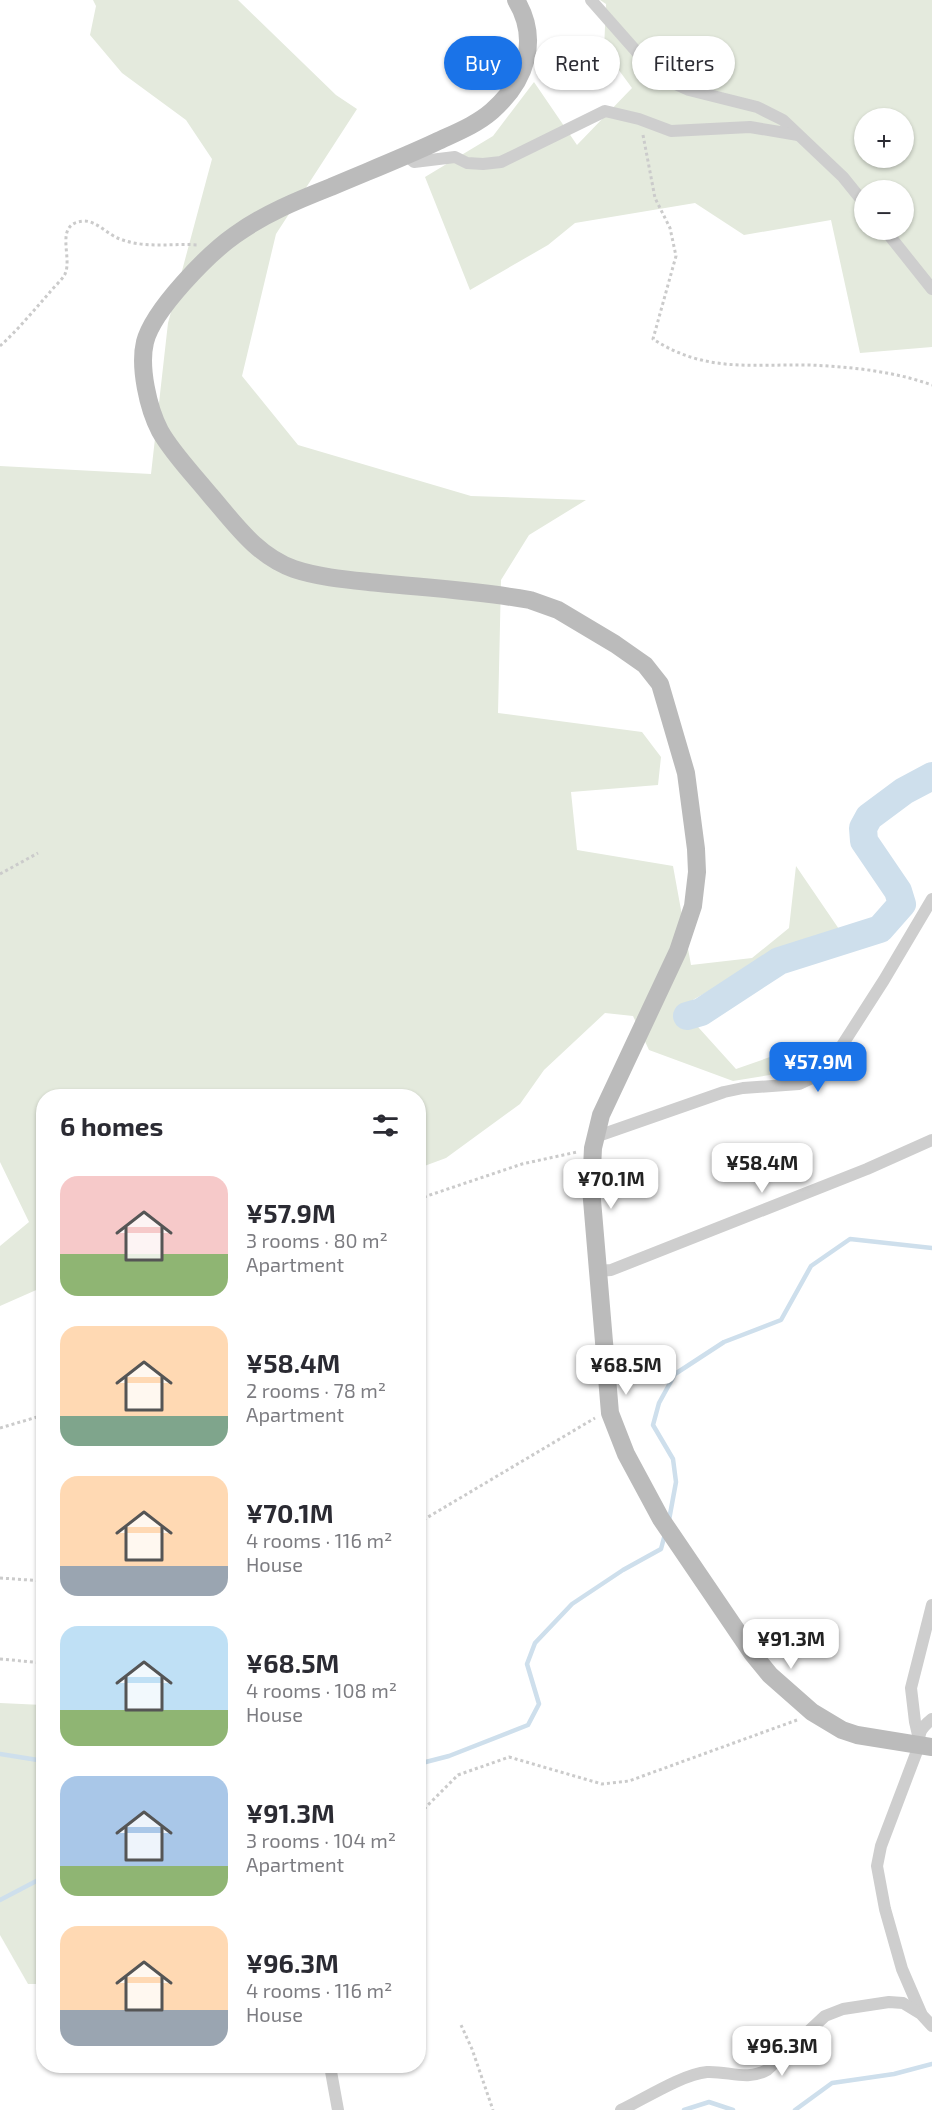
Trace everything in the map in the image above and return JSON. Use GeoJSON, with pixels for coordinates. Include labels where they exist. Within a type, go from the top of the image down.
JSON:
{"type":"FeatureCollection","features":[{"type":"Feature","properties":{"kind":"street"},"geometry":{"type":"LineString","coordinates":[[516,0],[524,17],[529,41],[524,66],[514,86],[501,102],[475,124],[407,156],[290,204],[235,235],[212,253],[182,284],[149,330],[145,343],[145,374],[150,405],[162,433],[182,461],[248,540],[264,554],[278,562],[316,575],[510,596],[543,604],[594,630],[632,655],[645,665],[660,684],[686,773],[697,872],[693,906],[678,951],[601,1115],[594,1142],[591,1188],[610,1413],[626,1454],[662,1519],[752,1653],[770,1675],[827,1723],[857,1735],[923,1742]]}},
{"type":"Feature","properties":{"kind":"street"},"geometry":{"type":"LineString","coordinates":[[591,0],[658,76],[689,90],[757,107],[783,120],[843,177],[854,191]]}},
{"type":"Feature","properties":{"kind":"street"},"geometry":{"type":"LineString","coordinates":[[407,156],[414,162],[455,157],[467,163],[501,162],[605,111],[642,120],[671,131],[750,127],[798,135]]}},
{"type":"Feature","properties":{"kind":"street"},"geometry":{"type":"LineString","coordinates":[[893,240],[932,289]]}},
{"type":"Feature","properties":{"kind":"street"},"geometry":{"type":"LineString","coordinates":[[594,1142],[724,1092],[743,1088],[799,1084],[825,1072],[932,899]]}},
{"type":"Feature","properties":{"kind":"street"},"geometry":{"type":"LineString","coordinates":[[598,1271],[622,1266],[867,1169],[932,1140]]}},
{"type":"Feature","properties":{"kind":"street"},"geometry":{"type":"LineString","coordinates":[[923,1742],[915,1722],[911,1688],[932,1605]]}},
{"type":"Feature","properties":{"kind":"street"},"geometry":{"type":"LineString","coordinates":[[921,2014],[902,1970],[885,1909],[878,1866],[881,1846],[923,1742],[924,1726],[932,1719]]}},
{"type":"Feature","properties":{"kind":"street"},"geometry":{"type":"LineString","coordinates":[[621,2110],[685,2078],[707,2072],[758,2076],[825,2016],[843,2009],[889,2002],[903,2003],[921,2014],[932,2026]]}},
{"type":"Feature","properties":{"kind":"street"},"geometry":{"type":"LineString","coordinates":[[331,2073],[338,2110]]}},
{"type":"Feature","properties":{"kind":"path"},"geometry":{"type":"LineString","coordinates":[[642,120],[640,127],[655,198],[670,228],[676,256],[653,339],[685,354],[718,365],[744,367],[811,365],[879,371],[904,375],[932,385]]}},
{"type":"Feature","properties":{"kind":"path"},"geometry":{"type":"LineString","coordinates":[[0,346],[65,274],[68,257],[66,232],[77,222],[92,222],[111,235],[138,244],[196,244],[212,253]]}},
{"type":"Feature","properties":{"kind":"path"},"geometry":{"type":"LineString","coordinates":[[0,874],[38,853]]}},
{"type":"Feature","properties":{"kind":"path"},"geometry":{"type":"LineString","coordinates":[[426,1196],[594,1142]]}},
{"type":"Feature","properties":{"kind":"path"},"geometry":{"type":"LineString","coordinates":[[426,1518],[598,1416],[610,1413]]}},
{"type":"Feature","properties":{"kind":"path"},"geometry":{"type":"LineString","coordinates":[[0,1428],[36,1417]]}},
{"type":"Feature","properties":{"kind":"path"},"geometry":{"type":"LineString","coordinates":[[0,1578],[36,1580]]}},
{"type":"Feature","properties":{"kind":"path"},"geometry":{"type":"LineString","coordinates":[[0,1659],[36,1662]]}},
{"type":"Feature","properties":{"kind":"path"},"geometry":{"type":"LineString","coordinates":[[426,1807],[458,1775],[509,1757],[602,1784],[629,1781],[791,1723],[812,1712]]}},
{"type":"Feature","properties":{"kind":"path"},"geometry":{"type":"LineString","coordinates":[[461,2025],[472,2049],[493,2110]]}},
{"type":"Feature","properties":{"kind":"shaded area"},"geometry":{"type":"Polygon","coordinates":[[[93,0],[238,0],[336,95],[357,109],[276,234],[242,376],[298,445],[471,496],[586,500],[529,535],[501,580],[498,713],[642,732],[661,757],[658,785],[571,792],[577,850],[673,866],[691,965],[752,958],[789,928],[796,866],[841,932],[774,955],[680,1007],[736,1069],[807,1044],[814,1058],[806,1069],[733,1081],[649,1050],[633,1016],[605,1013],[544,1070],[520,1104],[446,1158],[426,1165],[426,1089],[36,1089],[36,1290],[0,1306],[0,1246],[29,1222],[0,1162],[0,466],[151,474],[168,323],[212,159],[186,120],[122,73],[90,35],[96,6],[93,0]]]}},
{"type":"Feature","properties":{"kind":"shaded area"},"geometry":{"type":"Polygon","coordinates":[[[600,0],[932,0],[932,347],[860,353],[831,220],[744,235],[695,203],[575,223],[548,245],[470,290],[425,177],[493,136],[534,82],[534,90],[539,90],[577,145],[632,88],[620,72],[620,36],[605,36],[606,4],[600,0]]]}},
{"type":"Feature","properties":{"kind":"shaded area"},"geometry":{"type":"Polygon","coordinates":[[[0,1703],[36,1705],[36,1984],[28,1984],[0,1935],[0,1703]]]}},
{"type":"Feature","properties":{"kind":"waterway"},"geometry":{"type":"LineString","coordinates":[[687,1016],[701,1012],[779,961],[880,929],[902,904],[898,891],[864,841],[863,828],[869,817],[904,791],[932,776]]}},
{"type":"Feature","properties":{"kind":"waterway"},"geometry":{"type":"LineString","coordinates":[[669,1520],[676,1482],[673,1459],[653,1425],[659,1403],[675,1374],[724,1342],[781,1320],[811,1266],[850,1239],[932,1248]]}},
{"type":"Feature","properties":{"kind":"waterway"},"geometry":{"type":"LineString","coordinates":[[426,1762],[449,1756],[528,1725],[539,1704],[527,1664],[535,1643],[572,1604],[623,1570],[661,1549],[665,1534]]}},
{"type":"Feature","properties":{"kind":"waterway"},"geometry":{"type":"LineString","coordinates":[[0,1754],[36,1760]]}},
{"type":"Feature","properties":{"kind":"waterway"},"geometry":{"type":"LineString","coordinates":[[0,1900],[36,1881]]}},
{"type":"Feature","properties":{"kind":"waterway"},"geometry":{"type":"LineString","coordinates":[[795,2110],[832,2083],[894,2074],[932,2064]]}},
{"type":"Feature","properties":{"kind":"waterway"},"geometry":{"type":"LineString","coordinates":[[684,2110],[709,2102],[733,2110]]}}]}
